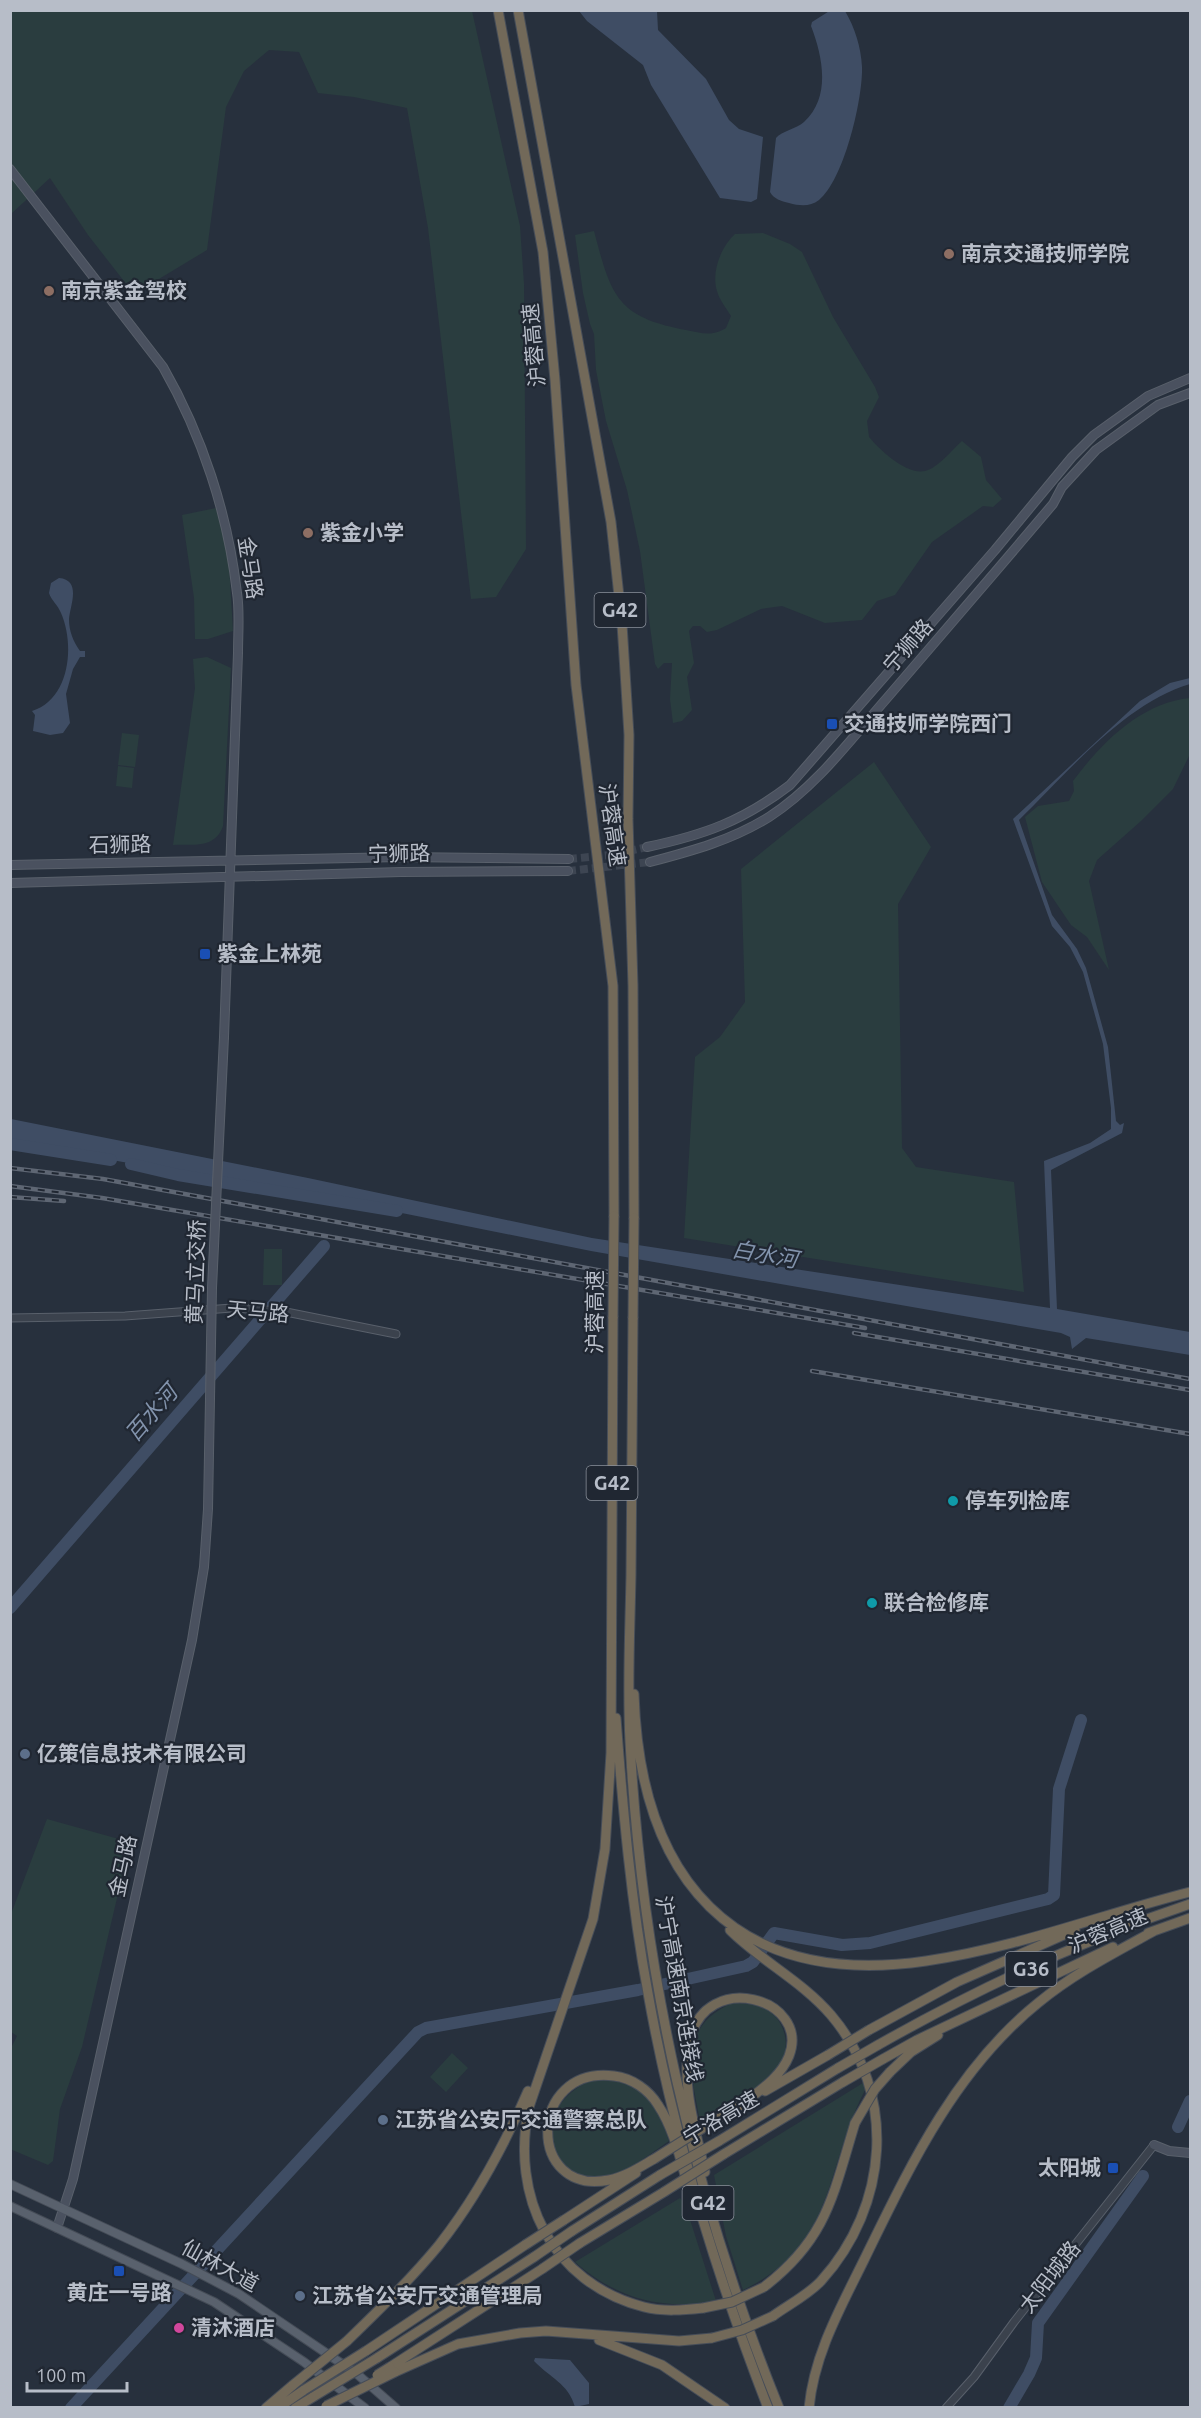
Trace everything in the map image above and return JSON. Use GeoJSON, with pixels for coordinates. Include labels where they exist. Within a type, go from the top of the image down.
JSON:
{"type":"FeatureCollection","features":[{"type":"Feature","properties":{"kind":"highway","name":"沪蓉高速"},"geometry":{"type":"LineString","coordinates":[[498,10],[543,252],[555,380],[576,685],[613,986],[611,1650]]}},
{"type":"Feature","properties":{"kind":"highway","name":"沪蓉高速"},"geometry":{"type":"LineString","coordinates":[[518,10],[611,522],[622,624],[629,735],[628,859],[633,986],[634,1218],[630,1634]]}},
{"type":"Feature","properties":{"kind":"highway","name":"沪宁高速南京连接线"},"geometry":{"type":"LineString","coordinates":[[630,1634],[628,1704],[634,1799],[648,1934],[656,1978],[688,2131],[718,2236],[779,2408]]}},
{"type":"Feature","properties":{"kind":"highway","name":"G42"},"geometry":{"type":"LineString","coordinates":[[630,1634],[640,1767],[648,1799],[668,1852],[689,1884],[713,1913],[751,1943],[808,1959],[840,1964],[876,1965],[927,1961],[999,1946],[1191,1892]]}},
{"type":"Feature","properties":{"kind":"highway","name":"沪宁高速南京连接线"},"geometry":{"type":"LineString","coordinates":[[611,1650],[622,1801],[648,1995],[679,2133],[726,2291],[768,2408]]}},
{"type":"Feature","properties":{"kind":"highway","name":"G42"},"geometry":{"type":"LineString","coordinates":[[611,1650],[611,1753],[605,1849],[593,1919],[544,2056],[524,2127],[523,2165],[532,2205],[554,2247],[568,2264],[587,2280],[628,2302],[658,2309],[703,2308],[732,2302],[764,2287],[798,2259],[823,2222],[855,2123],[875,2089],[911,2052],[976,2012]]}},
{"type":"Feature","properties":{"kind":"highway","name":"宁洛高速"},"geometry":{"type":"LineString","coordinates":[[295,2408],[377,2358],[660,2175],[878,2045],[935,2013],[1079,1947],[1145,1918],[1191,1904]]}},
{"type":"Feature","properties":{"kind":"highway"},"geometry":{"type":"LineString","coordinates":[[278,2408],[623,2183],[654,2159],[746,2102],[870,2030],[999,1962],[1142,1905]]}},
{"type":"Feature","properties":{"kind":"highway","name":"沪蓉高速"},"geometry":{"type":"LineString","coordinates":[[976,2012],[1087,1959],[1191,1918]]}},
{"type":"Feature","properties":{"kind":"highway"},"geometry":{"type":"LineString","coordinates":[[809,2408],[816,2367],[837,2314],[907,2173],[951,2098],[992,2046],[1039,2002],[1090,1966],[1154,1931]]}},
{"type":"Feature","properties":{"kind":"highway"},"geometry":{"type":"LineString","coordinates":[[392,2370],[458,2344],[498,2335],[546,2331],[679,2341],[712,2338],[742,2330],[773,2316],[819,2283],[842,2255],[865,2210],[875,2172],[879,2144],[870,2083],[844,2032],[816,2000],[764,1959],[751,1943]]}},
{"type":"Feature","properties":{"kind":"highway"},"geometry":{"type":"LineString","coordinates":[[718,2236],[688,2087],[688,2049],[693,2031],[703,2015],[717,2003],[737,1997],[758,2001],[780,2013],[790,2030],[792,2044],[782,2070],[746,2102]]}},
{"type":"Feature","properties":{"kind":"highway","name":"宁洛高速"},"geometry":{"type":"LineString","coordinates":[[325,2407],[392,2370],[580,2243],[724,2154],[883,2059],[976,2012]]}},
{"type":"Feature","properties":{"kind":"highway"},"geometry":{"type":"LineString","coordinates":[[266,2408],[347,2341],[417,2270],[464,2211],[511,2130],[544,2056]]}},
{"type":"Feature","properties":{"kind":"highway"},"geometry":{"type":"LineString","coordinates":[[654,2159],[611,2180],[584,2180],[571,2175],[555,2159],[549,2148],[547,2124],[550,2110],[558,2096],[572,2085],[591,2076],[620,2076],[648,2092],[657,2103],[671,2132],[710,2254],[726,2291]]}},
{"type":"Feature","properties":{"kind":"highway"},"geometry":{"type":"LineString","coordinates":[[582,2335],[614,2344],[662,2365],[725,2408]]}},
{"type":"Feature","properties":{"kind":"main road","name":"金马路"},"geometry":{"type":"LineString","coordinates":[[10,169],[163,367],[183,402],[202,449],[230,545],[238,596],[224,1037]]}},
{"type":"Feature","properties":{"kind":"main road","name":"宁狮路"},"geometry":{"type":"LineString","coordinates":[[647,848],[690,838],[727,825],[766,803],[790,785],[995,550],[1072,457],[1094,435],[1148,396],[1191,378]]}},
{"type":"Feature","properties":{"kind":"main road","name":"宁狮路"},"geometry":{"type":"LineString","coordinates":[[650,862],[702,849],[734,836],[770,816],[795,798],[857,733],[967,605],[1053,504],[1078,467],[1096,450],[1158,405],[1191,393]]}},
{"type":"Feature","properties":{"kind":"main road","name":"宁狮路"},"geometry":{"type":"LineString","coordinates":[[231,861],[401,857],[569,859]]}},
{"type":"Feature","properties":{"kind":"main road","name":"石狮路"},"geometry":{"type":"LineString","coordinates":[[10,865],[231,861]]}},
{"type":"Feature","properties":{"kind":"main road","name":"宁狮路"},"geometry":{"type":"LineString","coordinates":[[230,876],[400,872],[568,872]]}},
{"type":"Feature","properties":{"kind":"main road","name":"石狮路"},"geometry":{"type":"LineString","coordinates":[[10,883],[230,876]]}},
{"type":"Feature","properties":{"kind":"main road","name":"黄马立交桥"},"geometry":{"type":"LineString","coordinates":[[208,1509],[212,1288],[224,1037]]}},
{"type":"Feature","properties":{"kind":"main road","name":"金马路"},"geometry":{"type":"LineString","coordinates":[[57,2228],[65,2211],[192,1640],[204,1567],[208,1509]]}},
{"type":"Feature","properties":{"kind":"main road"},"geometry":{"type":"LineString","coordinates":[[1154,2145],[1169,2151],[1191,2153]]}},
{"type":"Feature","properties":{"kind":"main road","name":"仙林大道"},"geometry":{"type":"LineString","coordinates":[[10,2184],[182,2264],[239,2294],[375,2388],[396,2408]]}},
{"type":"Feature","properties":{"kind":"main road","name":"仙林大道"},"geometry":{"type":"LineString","coordinates":[[10,2206],[190,2290],[268,2338],[365,2408]]}},
{"type":"Feature","properties":{"kind":"street","name":"天马路"},"geometry":{"type":"LineString","coordinates":[[10,1318],[113,1316],[232,1308],[281,1311],[396,1334]]}},
{"type":"Feature","properties":{"kind":"street","name":"太阳城路"},"geometry":{"type":"LineString","coordinates":[[946,2408],[974,2378],[1014,2322],[1154,2145]]}},
{"type":"Feature","properties":{"kind":"shaded area"},"geometry":{"type":"Polygon","coordinates":[[[11,11],[472,11],[520,226],[524,284],[526,549],[496,597],[471,599],[428,228],[407,108],[354,97],[318,93],[299,52],[269,50],[244,71],[226,107],[207,250],[134,294],[88,235],[50,178],[11,214],[11,11]]]}},
{"type":"Feature","properties":{"kind":"shaded area"},"geometry":{"type":"Polygon","coordinates":[[[594,231],[606,272],[620,300],[644,318],[663,325],[706,334],[716,333],[726,328],[731,316],[715,284],[718,260],[730,239],[735,234],[763,233],[790,244],[802,252],[833,317],[875,387],[879,397],[867,421],[869,437],[894,460],[918,471],[925,471],[935,466],[962,441],[981,457],[986,480],[1002,499],[993,507],[983,506],[932,542],[895,595],[877,601],[862,620],[825,623],[782,606],[761,609],[717,630],[707,632],[700,626],[693,626],[689,631],[694,663],[687,677],[692,710],[682,721],[673,723],[670,699],[672,663],[664,663],[658,669],[655,664],[640,551],[627,490],[606,421],[596,370],[594,334],[583,293],[575,235],[594,231]]]}},
{"type":"Feature","properties":{"kind":"shaded area"},"geometry":{"type":"Polygon","coordinates":[[[216,508],[228,547],[233,631],[208,639],[195,639],[194,598],[182,515],[216,508]]]}},
{"type":"Feature","properties":{"kind":"shaded area"},"geometry":{"type":"Polygon","coordinates":[[[207,657],[231,668],[223,826],[215,839],[209,842],[196,845],[173,845],[195,688],[193,659],[207,657]]]}},
{"type":"Feature","properties":{"kind":"shaded area"},"geometry":{"type":"Polygon","coordinates":[[[1190,698],[1190,754],[1173,789],[1097,860],[1089,881],[1109,970],[1087,937],[1071,925],[1042,882],[1025,817],[1038,806],[1069,801],[1074,791],[1073,781],[1084,766],[1110,739],[1139,716],[1172,701],[1190,698]]]}},
{"type":"Feature","properties":{"kind":"shaded area"},"geometry":{"type":"Polygon","coordinates":[[[122,733],[139,735],[135,767],[118,765],[122,733]]]}},
{"type":"Feature","properties":{"kind":"shaded area"},"geometry":{"type":"Polygon","coordinates":[[[874,762],[931,847],[898,904],[902,1148],[916,1167],[1014,1182],[1024,1292],[684,1238],[695,1057],[720,1037],[745,1002],[741,869],[874,762]]]}},
{"type":"Feature","properties":{"kind":"shaded area"},"geometry":{"type":"Polygon","coordinates":[[[118,766],[134,768],[132,788],[116,786],[118,766]]]}},
{"type":"Feature","properties":{"kind":"shaded area"},"geometry":{"type":"Polygon","coordinates":[[[264,1249],[282,1249],[282,1285],[263,1285],[264,1249]]]}},
{"type":"Feature","properties":{"kind":"shaded area"},"geometry":{"type":"Polygon","coordinates":[[[47,1819],[126,1841],[129,1847],[82,2047],[60,2109],[53,2161],[48,2165],[10,2149],[11,2048],[17,2036],[11,2032],[11,1914],[47,1819]]]}},
{"type":"Feature","properties":{"kind":"shaded area"},"geometry":{"type":"Polygon","coordinates":[[[732,2003],[759,2007],[776,2017],[786,2041],[784,2057],[775,2071],[762,2083],[700,2121],[692,2069],[695,2038],[714,2013],[732,2003]]]}},
{"type":"Feature","properties":{"kind":"shaded area"},"geometry":{"type":"Polygon","coordinates":[[[452,2053],[468,2068],[446,2092],[430,2077],[452,2053]]]}},
{"type":"Feature","properties":{"kind":"shaded area"},"geometry":{"type":"Polygon","coordinates":[[[595,2079],[636,2088],[652,2103],[669,2141],[616,2174],[586,2177],[570,2170],[558,2158],[552,2142],[552,2125],[559,2107],[573,2091],[595,2079]]]}},
{"type":"Feature","properties":{"kind":"shaded area"},"geometry":{"type":"Polygon","coordinates":[[[863,2083],[866,2088],[853,2118],[824,2202],[812,2227],[796,2251],[774,2272],[743,2290],[726,2236],[714,2175],[863,2083]]]}},
{"type":"Feature","properties":{"kind":"shaded area"},"geometry":{"type":"Polygon","coordinates":[[[680,2198],[685,2204],[716,2301],[677,2304],[641,2299],[607,2285],[575,2262],[680,2198]]]}},
{"type":"Feature","properties":{"kind":"water"},"geometry":{"type":"Polygon","coordinates":[[[831,10],[845,11],[857,38],[862,67],[859,98],[844,158],[828,190],[816,202],[797,205],[778,199],[770,192],[776,138],[804,122],[813,112],[818,101],[821,89],[821,63],[811,26],[812,22],[831,10]]]}},
{"type":"Feature","properties":{"kind":"water"},"geometry":{"type":"Polygon","coordinates":[[[579,11],[657,11],[658,30],[706,79],[729,120],[739,129],[763,137],[757,199],[751,202],[720,198],[651,85],[643,65],[587,21],[579,11]]]}},
{"type":"Feature","properties":{"kind":"water"},"geometry":{"type":"Polygon","coordinates":[[[59,578],[66,580],[73,588],[70,628],[80,651],[85,651],[85,657],[80,657],[73,669],[66,694],[70,723],[63,733],[50,735],[33,731],[35,715],[32,711],[45,705],[55,695],[66,670],[68,640],[65,626],[60,610],[49,593],[51,583],[59,578]]]}},
{"type":"Feature","properties":{"kind":"water","name":"白水河"},"geometry":{"type":"Polygon","coordinates":[[[1190,678],[1190,684],[1166,693],[1120,723],[1077,761],[1019,820],[1052,915],[1077,949],[1086,968],[1108,1047],[1116,1121],[1120,1125],[1124,1123],[1122,1133],[1051,1170],[1057,1309],[1190,1332],[1190,1355],[1086,1338],[1072,1349],[1070,1337],[1061,1333],[591,1251],[342,1201],[11,1142],[11,1119],[592,1238],[1050,1308],[1044,1161],[1090,1143],[1111,1129],[1111,1108],[1103,1044],[1083,972],[1070,947],[1052,926],[1013,819],[1140,701],[1170,683],[1190,678]]]}},
{"type":"Feature","properties":{"kind":"water"},"geometry":{"type":"Polygon","coordinates":[[[535,2358],[570,2360],[589,2383],[589,2404],[575,2407],[568,2392],[534,2361],[535,2358]]]}},
{"type":"Feature","properties":{"kind":"waterway"},"geometry":{"type":"LineString","coordinates":[[10,1144],[111,1160]]}},
{"type":"Feature","properties":{"kind":"waterway"},"geometry":{"type":"LineString","coordinates":[[131,1164],[178,1175],[397,1211]]}},
{"type":"Feature","properties":{"kind":"waterway","name":"百水河"},"geometry":{"type":"LineString","coordinates":[[10,1608],[324,1246]]}},
{"type":"Feature","properties":{"kind":"waterway"},"geometry":{"type":"LineString","coordinates":[[71,2408],[418,2032],[426,2028],[638,1990],[746,1966],[753,1962],[774,1933],[842,1945],[870,1943],[1048,1899],[1054,1895],[1059,1789],[1081,1720]]}},
{"type":"Feature","properties":{"kind":"waterway"},"geometry":{"type":"LineString","coordinates":[[1178,2127],[1190,2101]]}},
{"type":"Feature","properties":{"kind":"waterway"},"geometry":{"type":"LineString","coordinates":[[1009,2408],[1036,2358],[1038,2323],[1143,2176]]}},
{"type":"Feature","properties":{"kind":"tunnel"},"geometry":{"type":"LineString","coordinates":[[569,859],[611,855],[647,847]]}},
{"type":"Feature","properties":{"kind":"tunnel"},"geometry":{"type":"LineString","coordinates":[[568,871],[650,862]]}},
{"type":"Feature","properties":{"kind":"railway"},"geometry":{"type":"LineString","coordinates":[[10,1168],[103,1179],[1190,1379]]}},
{"type":"Feature","properties":{"kind":"railway"},"geometry":{"type":"LineString","coordinates":[[10,1186],[102,1198],[865,1328]]}},
{"type":"Feature","properties":{"kind":"railway"},"geometry":{"type":"LineString","coordinates":[[10,1197],[64,1201]]}},
{"type":"Feature","properties":{"kind":"railway"},"geometry":{"type":"LineString","coordinates":[[854,1333],[1190,1390]]}},
{"type":"Feature","properties":{"kind":"railway"},"geometry":{"type":"LineString","coordinates":[[812,1371],[1190,1434]]}},
{"type":"Feature","properties":{"kind":"place","name":"南京交通技师学院"},"geometry":{"type":"Point","coordinates":[949,254]}},
{"type":"Feature","properties":{"kind":"place","name":"南京紫金驾校"},"geometry":{"type":"Point","coordinates":[49,291]}},
{"type":"Feature","properties":{"kind":"place","name":"紫金小学"},"geometry":{"type":"Point","coordinates":[308,533]}},
{"type":"Feature","properties":{"kind":"place","name":"交通技师学院西门"},"geometry":{"type":"Point","coordinates":[832,724]}},
{"type":"Feature","properties":{"kind":"place","name":"紫金上林苑"},"geometry":{"type":"Point","coordinates":[205,954]}},
{"type":"Feature","properties":{"kind":"place","name":"停车列检库"},"geometry":{"type":"Point","coordinates":[953,1501]}},
{"type":"Feature","properties":{"kind":"place","name":"联合检修库"},"geometry":{"type":"Point","coordinates":[872,1603]}},
{"type":"Feature","properties":{"kind":"place","name":"亿策信息技术有限公司"},"geometry":{"type":"Point","coordinates":[25,1754]}},
{"type":"Feature","properties":{"kind":"place","name":"江苏省公安厅交通警察总队"},"geometry":{"type":"Point","coordinates":[383,2120]}},
{"type":"Feature","properties":{"kind":"place","name":"太阳城"},"geometry":{"type":"Point","coordinates":[1113,2168]}},
{"type":"Feature","properties":{"kind":"place","name":"黄庄一号路"},"geometry":{"type":"Point","coordinates":[119,2271]}},
{"type":"Feature","properties":{"kind":"place","name":"江苏省公安厅交通管理局"},"geometry":{"type":"Point","coordinates":[300,2296]}},
{"type":"Feature","properties":{"kind":"place","name":"清沐酒店"},"geometry":{"type":"Point","coordinates":[179,2328]}}]}
